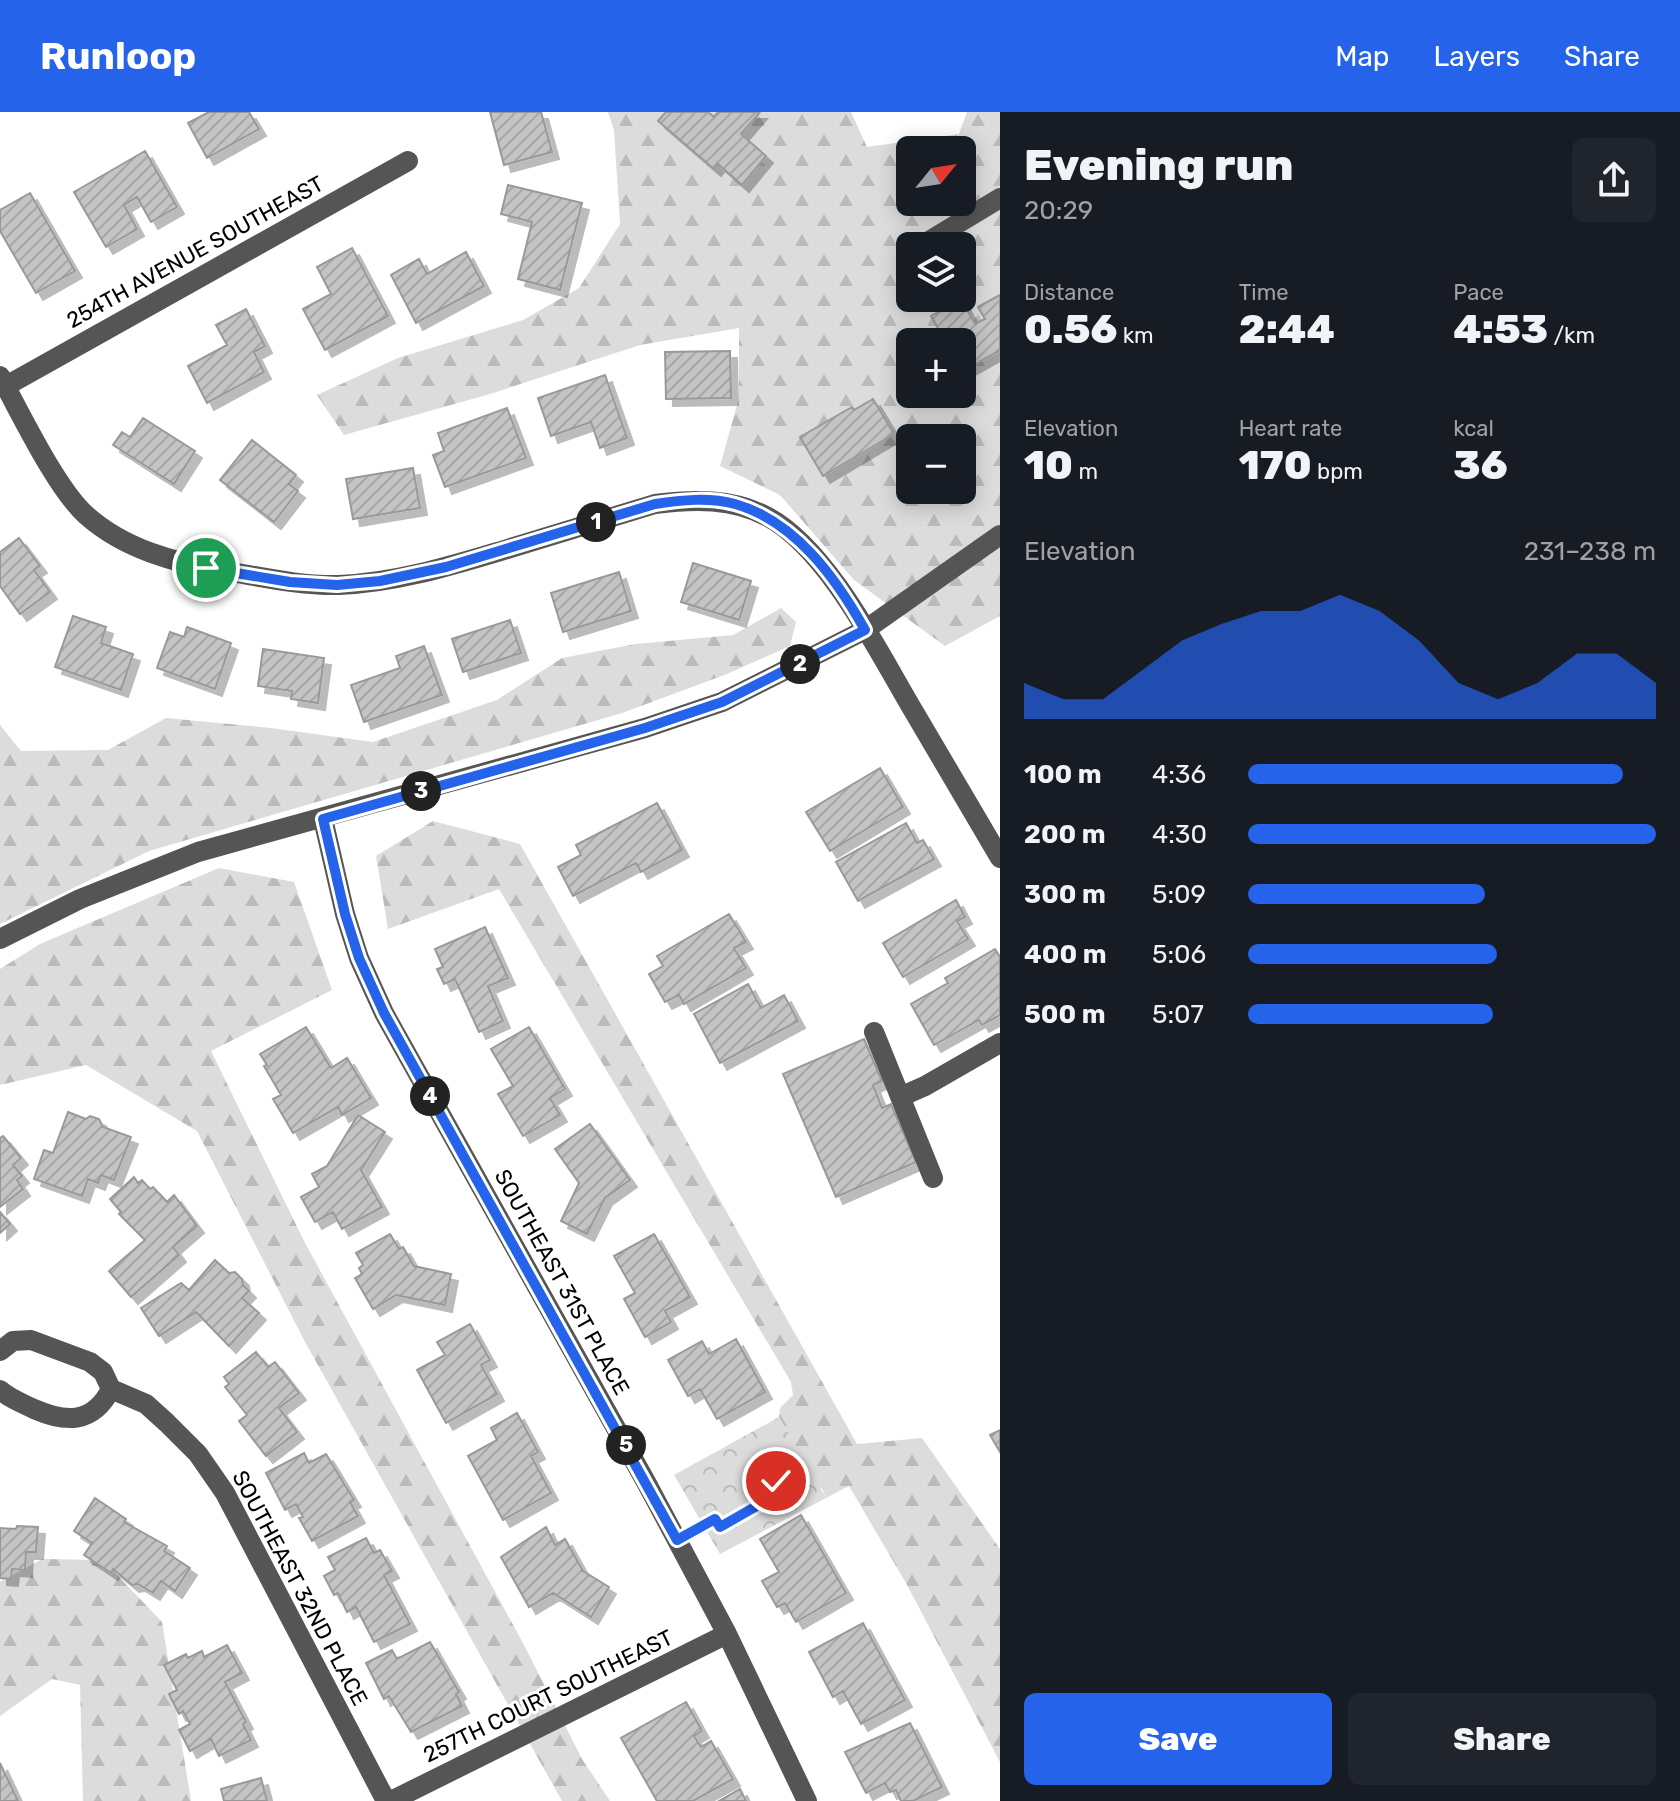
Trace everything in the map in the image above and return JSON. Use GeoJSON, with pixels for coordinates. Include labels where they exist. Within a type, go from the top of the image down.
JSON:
{"type":"FeatureCollection","features":[{"type":"Feature","properties":{"kind":"street","name":"254TH AVENUE SOUTHEAST"},"geometry":{"type":"LineString","coordinates":[[3,381],[408,161]]}},
{"type":"Feature","properties":{"kind":"street"},"geometry":{"type":"LineString","coordinates":[[944,232],[1000,198]]}},
{"type":"Feature","properties":{"kind":"street"},"geometry":{"type":"LineString","coordinates":[[3,381],[63,487],[84,513],[118,540],[206,568],[290,582],[366,583],[446,567],[655,504],[689,499],[733,504],[768,517],[793,535],[853,608],[1000,858]]}},
{"type":"Feature","properties":{"kind":"street"},"geometry":{"type":"LineString","coordinates":[[0,939],[80,899],[198,852],[645,728],[722,702],[865,630],[1000,535]]}},
{"type":"Feature","properties":{"kind":"street","name":"SOUTHEAST 31ST PLACE"},"geometry":{"type":"LineString","coordinates":[[323,819],[345,914],[359,958],[384,1013],[677,1540],[727,1634],[807,1801]]}},
{"type":"Feature","properties":{"kind":"street"},"geometry":{"type":"LineString","coordinates":[[874,1032],[933,1178]]}},
{"type":"Feature","properties":{"kind":"street"},"geometry":{"type":"LineString","coordinates":[[900,1097],[1000,1043]]}},
{"type":"Feature","properties":{"kind":"street","name":"SOUTHEAST 32ND PLACE"},"geometry":{"type":"LineString","coordinates":[[0,1351],[13,1341],[31,1340],[98,1366],[111,1389],[146,1404],[198,1454],[225,1493],[389,1801]]}},
{"type":"Feature","properties":{"kind":"street"},"geometry":{"type":"LineString","coordinates":[[0,1390],[42,1412],[68,1419],[90,1413],[111,1389]]}},
{"type":"Feature","properties":{"kind":"street","name":"257TH COURT SOUTHEAST"},"geometry":{"type":"LineString","coordinates":[[389,1801],[727,1634]]}},
{"type":"Feature","properties":{"kind":"path"},"geometry":{"type":"LineString","coordinates":[[677,1540],[715,1519],[720,1527],[783,1491],[776,1481]]}},
{"type":"Feature","properties":{"kind":"green space"},"geometry":{"type":"Polygon","coordinates":[[[608,112],[851,112],[867,147],[896,143],[896,216],[976,216],[976,136],[945,136],[959,134],[967,112],[1000,112],[1000,616],[945,646],[854,580],[780,495],[720,466],[739,398],[739,328],[640,345],[490,394],[344,435],[317,395],[398,358],[523,320],[579,288],[620,224],[614,130],[608,112]]]}},
{"type":"Feature","properties":{"kind":"green space"},"geometry":{"type":"Polygon","coordinates":[[[781,608],[796,622],[790,646],[727,674],[622,713],[149,851],[0,924],[0,725],[21,751],[108,750],[166,718],[373,742],[497,700],[562,658],[636,644],[733,635],[781,608]]]}},
{"type":"Feature","properties":{"kind":"green space"},"geometry":{"type":"Polygon","coordinates":[[[433,821],[520,844],[857,1444],[922,1438],[1000,1549],[1000,1762],[906,1583],[849,1486],[826,1498],[817,1486],[779,1417],[780,1408],[793,1395],[791,1382],[499,889],[388,929],[376,856],[433,821]]]}},
{"type":"Feature","properties":{"kind":"green space"},"geometry":{"type":"Polygon","coordinates":[[[219,868],[294,882],[332,990],[211,1051],[304,1241],[524,1645],[582,1759],[610,1801],[562,1801],[305,1342],[197,1131],[86,1065],[0,1085],[0,969],[40,944],[219,868]]]}},
{"type":"Feature","properties":{"kind":"green space"},"geometry":{"type":"Polygon","coordinates":[[[779,1417],[826,1498],[720,1554],[674,1475],[779,1417]]]}},
{"type":"Feature","properties":{"kind":"green space"},"geometry":{"type":"Polygon","coordinates":[[[42,1559],[103,1560],[162,1622],[191,1801],[83,1801],[80,1685],[52,1679],[0,1716],[0,1582],[42,1559]]]}},
{"type":"Feature","properties":{"kind":"building"},"geometry":{"type":"Polygon","coordinates":[[[209,112],[249,112],[259,129],[207,158],[188,123],[209,112]]]}},
{"type":"Feature","properties":{"kind":"building"},"geometry":{"type":"Polygon","coordinates":[[[490,112],[541,112],[552,152],[504,165],[490,112]]]}},
{"type":"Feature","properties":{"kind":"building"},"geometry":{"type":"Polygon","coordinates":[[[666,112],[708,112],[714,117],[718,112],[760,112],[741,134],[766,156],[742,185],[718,164],[714,169],[658,121],[666,112]]]}},
{"type":"Feature","properties":{"kind":"building"},"geometry":{"type":"Polygon","coordinates":[[[145,151],[177,207],[151,222],[137,197],[124,205],[137,229],[106,247],[74,192],[145,151]]]}},
{"type":"Feature","properties":{"kind":"building"},"geometry":{"type":"Polygon","coordinates":[[[508,185],[582,203],[560,290],[518,279],[532,222],[501,214],[508,185]]]}},
{"type":"Feature","properties":{"kind":"building"},"geometry":{"type":"Polygon","coordinates":[[[30,193],[75,271],[36,293],[0,231],[0,210],[30,193]]]}},
{"type":"Feature","properties":{"kind":"building"},"geometry":{"type":"Polygon","coordinates":[[[352,248],[388,316],[325,350],[303,309],[331,294],[317,267],[352,248]]]}},
{"type":"Feature","properties":{"kind":"building"},"geometry":{"type":"Polygon","coordinates":[[[466,252],[484,286],[416,323],[391,275],[419,259],[427,274],[466,252]]]}},
{"type":"Feature","properties":{"kind":"building"},"geometry":{"type":"Polygon","coordinates":[[[1000,295],[1000,350],[976,364],[976,328],[938,328],[931,316],[938,312],[968,312],[975,324],[985,319],[978,307],[1000,295]]]}},
{"type":"Feature","properties":{"kind":"building"},"geometry":{"type":"Polygon","coordinates":[[[246,309],[265,346],[254,352],[264,372],[207,403],[188,366],[227,345],[216,325],[246,309]]]}},
{"type":"Feature","properties":{"kind":"building"},"geometry":{"type":"Polygon","coordinates":[[[730,351],[731,398],[666,399],[665,352],[730,351]]]}},
{"type":"Feature","properties":{"kind":"building"},"geometry":{"type":"Polygon","coordinates":[[[605,375],[627,438],[600,448],[591,422],[551,436],[538,398],[605,375]]]}},
{"type":"Feature","properties":{"kind":"building"},"geometry":{"type":"Polygon","coordinates":[[[873,399],[894,434],[823,476],[800,437],[852,407],[854,410],[873,399]]]}},
{"type":"Feature","properties":{"kind":"building"},"geometry":{"type":"Polygon","coordinates":[[[507,408],[526,458],[445,487],[433,455],[444,451],[438,433],[507,408]]]}},
{"type":"Feature","properties":{"kind":"building"},"geometry":{"type":"Polygon","coordinates":[[[143,418],[195,451],[174,484],[113,445],[122,432],[130,437],[143,418]]]}},
{"type":"Feature","properties":{"kind":"building"},"geometry":{"type":"Polygon","coordinates":[[[252,440],[296,475],[289,484],[298,491],[274,522],[220,480],[252,440]]]}},
{"type":"Feature","properties":{"kind":"building"},"geometry":{"type":"Polygon","coordinates":[[[413,468],[420,508],[353,519],[346,479],[413,468]]]}},
{"type":"Feature","properties":{"kind":"building"},"geometry":{"type":"Polygon","coordinates":[[[19,538],[40,566],[34,570],[50,592],[20,614],[0,586],[0,552],[19,538]]]}},
{"type":"Feature","properties":{"kind":"building"},"geometry":{"type":"Polygon","coordinates":[[[693,563],[751,581],[739,620],[681,602],[693,563]]]}},
{"type":"Feature","properties":{"kind":"building"},"geometry":{"type":"Polygon","coordinates":[[[619,572],[631,611],[563,632],[551,593],[619,572]]]}},
{"type":"Feature","properties":{"kind":"building"},"geometry":{"type":"Polygon","coordinates":[[[73,616],[106,627],[101,643],[133,654],[121,690],[55,667],[73,616]]]}},
{"type":"Feature","properties":{"kind":"building"},"geometry":{"type":"Polygon","coordinates":[[[510,620],[521,653],[463,672],[452,639],[510,620]]]}},
{"type":"Feature","properties":{"kind":"building"},"geometry":{"type":"Polygon","coordinates":[[[187,627],[231,643],[215,689],[157,668],[170,632],[184,637],[187,627]]]}},
{"type":"Feature","properties":{"kind":"building"},"geometry":{"type":"Polygon","coordinates":[[[424,646],[442,695],[364,722],[351,685],[400,668],[396,656],[424,646]]]}},
{"type":"Feature","properties":{"kind":"building"},"geometry":{"type":"Polygon","coordinates":[[[263,649],[324,658],[318,703],[291,699],[292,691],[258,686],[263,649]]]}},
{"type":"Feature","properties":{"kind":"building"},"geometry":{"type":"Polygon","coordinates":[[[880,768],[903,807],[830,851],[806,812],[880,768]]]}},
{"type":"Feature","properties":{"kind":"building"},"geometry":{"type":"Polygon","coordinates":[[[657,803],[682,850],[641,872],[636,863],[573,896],[558,867],[581,855],[576,845],[657,803]]]}},
{"type":"Feature","properties":{"kind":"building"},"geometry":{"type":"Polygon","coordinates":[[[906,823],[917,843],[923,840],[934,859],[858,901],[836,862],[906,823]]]}},
{"type":"Feature","properties":{"kind":"building"},"geometry":{"type":"Polygon","coordinates":[[[956,900],[965,917],[957,921],[968,939],[903,977],[883,943],[956,900]]]}},
{"type":"Feature","properties":{"kind":"building"},"geometry":{"type":"Polygon","coordinates":[[[729,914],[746,942],[734,948],[746,968],[684,1004],[679,995],[665,1002],[649,974],[663,966],[657,956],[729,914]]]}},
{"type":"Feature","properties":{"kind":"building"},"geometry":{"type":"Polygon","coordinates":[[[485,927],[508,978],[488,986],[503,1021],[479,1032],[455,979],[444,984],[437,969],[443,967],[435,949],[485,927]]]}},
{"type":"Feature","properties":{"kind":"building"},"geometry":{"type":"Polygon","coordinates":[[[995,949],[1000,957],[1000,1015],[982,1025],[979,1020],[934,1045],[911,1004],[948,983],[945,978],[995,949]]]}},
{"type":"Feature","properties":{"kind":"building"},"geometry":{"type":"Polygon","coordinates":[[[748,984],[761,1008],[784,995],[798,1021],[720,1063],[694,1014],[748,984]]]}},
{"type":"Feature","properties":{"kind":"building"},"geometry":{"type":"Polygon","coordinates":[[[306,1027],[331,1068],[347,1058],[371,1098],[342,1115],[338,1107],[293,1133],[273,1099],[281,1095],[260,1054],[306,1027]]]}},
{"type":"Feature","properties":{"kind":"building"},"geometry":{"type":"Polygon","coordinates":[[[529,1027],[565,1089],[550,1098],[560,1115],[523,1136],[498,1094],[513,1086],[491,1049],[529,1027]]]}},
{"type":"Feature","properties":{"kind":"building"},"geometry":{"type":"Polygon","coordinates":[[[864,1039],[882,1081],[873,1085],[882,1108],[891,1104],[916,1162],[836,1197],[783,1074],[864,1039]]]}},
{"type":"Feature","properties":{"kind":"building"},"geometry":{"type":"Polygon","coordinates":[[[68,1112],[86,1119],[90,1116],[99,1119],[103,1127],[131,1137],[114,1180],[101,1175],[98,1183],[88,1179],[82,1196],[34,1179],[44,1150],[53,1153],[68,1112]]]}},
{"type":"Feature","properties":{"kind":"building"},"geometry":{"type":"Polygon","coordinates":[[[358,1115],[385,1132],[361,1170],[382,1207],[342,1229],[333,1212],[315,1222],[301,1197],[319,1187],[312,1174],[327,1166],[358,1115]]]}},
{"type":"Feature","properties":{"kind":"building"},"geometry":{"type":"Polygon","coordinates":[[[590,1124],[630,1180],[605,1198],[587,1234],[561,1221],[579,1183],[555,1149],[590,1124]]]}},
{"type":"Feature","properties":{"kind":"building"},"geometry":{"type":"Polygon","coordinates":[[[3,1136],[21,1158],[13,1165],[22,1176],[17,1180],[23,1189],[0,1207],[0,1138],[3,1136]]]}},
{"type":"Feature","properties":{"kind":"building"},"geometry":{"type":"Polygon","coordinates":[[[134,1177],[138,1183],[142,1180],[150,1189],[153,1187],[167,1202],[174,1195],[197,1226],[173,1247],[179,1255],[131,1297],[109,1271],[145,1240],[119,1214],[121,1212],[110,1199],[134,1177]]]}},
{"type":"Feature","properties":{"kind":"building"},"geometry":{"type":"Polygon","coordinates":[[[0,1212],[10,1224],[0,1233],[0,1212]]]}},
{"type":"Feature","properties":{"kind":"building"},"geometry":{"type":"Polygon","coordinates":[[[390,1234],[399,1249],[403,1247],[414,1266],[451,1274],[445,1305],[396,1295],[373,1309],[355,1278],[362,1274],[359,1268],[363,1265],[356,1253],[390,1234]]]}},
{"type":"Feature","properties":{"kind":"building"},"geometry":{"type":"Polygon","coordinates":[[[654,1234],[690,1297],[665,1311],[671,1322],[645,1337],[624,1299],[635,1293],[614,1256],[654,1234]]]}},
{"type":"Feature","properties":{"kind":"building"},"geometry":{"type":"Polygon","coordinates":[[[215,1260],[229,1273],[235,1272],[242,1279],[249,1291],[242,1298],[259,1313],[229,1346],[196,1312],[159,1336],[141,1308],[181,1283],[189,1290],[215,1260]]]}},
{"type":"Feature","properties":{"kind":"building"},"geometry":{"type":"Polygon","coordinates":[[[470,1324],[490,1360],[481,1365],[497,1394],[446,1423],[417,1370],[445,1355],[437,1342],[470,1324]]]}},
{"type":"Feature","properties":{"kind":"building"},"geometry":{"type":"Polygon","coordinates":[[[736,1339],[765,1392],[717,1419],[700,1389],[688,1396],[668,1360],[702,1341],[709,1354],[736,1339]]]}},
{"type":"Feature","properties":{"kind":"building"},"geometry":{"type":"Polygon","coordinates":[[[256,1352],[268,1367],[275,1362],[299,1393],[279,1408],[297,1432],[266,1456],[239,1421],[247,1415],[225,1387],[229,1384],[224,1377],[256,1352]]]}},
{"type":"Feature","properties":{"kind":"building"},"geometry":{"type":"Polygon","coordinates":[[[517,1413],[538,1452],[531,1456],[551,1493],[503,1520],[468,1456],[497,1440],[491,1428],[517,1413]]]}},
{"type":"Feature","properties":{"kind":"building"},"geometry":{"type":"Polygon","coordinates":[[[1000,1430],[1000,1452],[990,1435],[1000,1430]]]}},
{"type":"Feature","properties":{"kind":"building"},"geometry":{"type":"Polygon","coordinates":[[[304,1453],[309,1463],[326,1454],[354,1500],[350,1502],[358,1516],[312,1541],[299,1518],[303,1517],[296,1504],[285,1510],[266,1473],[304,1453]]]}},
{"type":"Feature","properties":{"kind":"building"},"geometry":{"type":"Polygon","coordinates":[[[95,1498],[126,1519],[124,1522],[167,1546],[164,1551],[190,1568],[175,1591],[161,1581],[153,1593],[138,1584],[132,1585],[113,1569],[111,1573],[84,1555],[92,1543],[74,1531],[95,1498]]]}},
{"type":"Feature","properties":{"kind":"building"},"geometry":{"type":"Polygon","coordinates":[[[801,1515],[846,1593],[796,1622],[785,1603],[777,1607],[762,1581],[779,1572],[760,1539],[801,1515]]]}},
{"type":"Feature","properties":{"kind":"building"},"geometry":{"type":"Polygon","coordinates":[[[17,1526],[38,1527],[36,1552],[26,1552],[25,1570],[12,1569],[11,1579],[0,1578],[0,1528],[16,1529],[17,1526]]]}},
{"type":"Feature","properties":{"kind":"building"},"geometry":{"type":"Polygon","coordinates":[[[546,1527],[555,1545],[565,1539],[583,1571],[609,1587],[591,1617],[553,1593],[529,1607],[501,1557],[546,1527]]]}},
{"type":"Feature","properties":{"kind":"building"},"geometry":{"type":"Polygon","coordinates":[[[366,1538],[374,1553],[380,1550],[392,1571],[384,1575],[410,1624],[374,1642],[356,1607],[347,1612],[338,1593],[334,1595],[324,1576],[335,1570],[328,1557],[366,1538]]]}},
{"type":"Feature","properties":{"kind":"building"},"geometry":{"type":"Polygon","coordinates":[[[863,1623],[905,1700],[861,1724],[843,1691],[833,1697],[809,1652],[863,1623]]]}},
{"type":"Feature","properties":{"kind":"building"},"geometry":{"type":"Polygon","coordinates":[[[430,1642],[459,1692],[456,1694],[462,1706],[411,1732],[389,1696],[384,1699],[366,1663],[392,1650],[397,1659],[430,1642]]]}},
{"type":"Feature","properties":{"kind":"building"},"geometry":{"type":"Polygon","coordinates":[[[227,1645],[242,1673],[225,1682],[246,1722],[243,1724],[251,1740],[219,1756],[211,1739],[190,1751],[179,1730],[190,1724],[183,1711],[179,1714],[169,1694],[177,1690],[164,1665],[186,1654],[188,1658],[202,1651],[204,1657],[227,1645]]]}},
{"type":"Feature","properties":{"kind":"building"},"geometry":{"type":"Polygon","coordinates":[[[686,1702],[702,1731],[694,1736],[701,1747],[711,1741],[733,1779],[693,1801],[657,1801],[621,1738],[686,1702]]]}},
{"type":"Feature","properties":{"kind":"building"},"geometry":{"type":"Polygon","coordinates":[[[910,1723],[942,1787],[913,1801],[901,1801],[896,1790],[890,1792],[885,1783],[866,1793],[845,1752],[910,1723]]]}},
{"type":"Feature","properties":{"kind":"building"},"geometry":{"type":"Polygon","coordinates":[[[0,1763],[18,1801],[0,1801],[0,1763]]]}},
{"type":"Feature","properties":{"kind":"building"},"geometry":{"type":"Polygon","coordinates":[[[261,1778],[267,1801],[224,1801],[221,1789],[261,1778]]]}},
{"type":"Feature","properties":{"kind":"building"},"geometry":{"type":"Polygon","coordinates":[[[740,1789],[746,1801],[719,1801],[740,1789]]]}},
{"type":"Feature","properties":{"kind":"route"},"geometry":{"type":"LineString","coordinates":[[206,568],[290,582],[337,585],[380,581],[446,567],[655,504],[689,499],[733,504],[768,517],[793,535],[853,608],[865,630],[722,702],[645,728],[323,819],[345,914],[359,958],[384,1013],[677,1540],[715,1519],[720,1527],[783,1491],[776,1481]]}}]}
